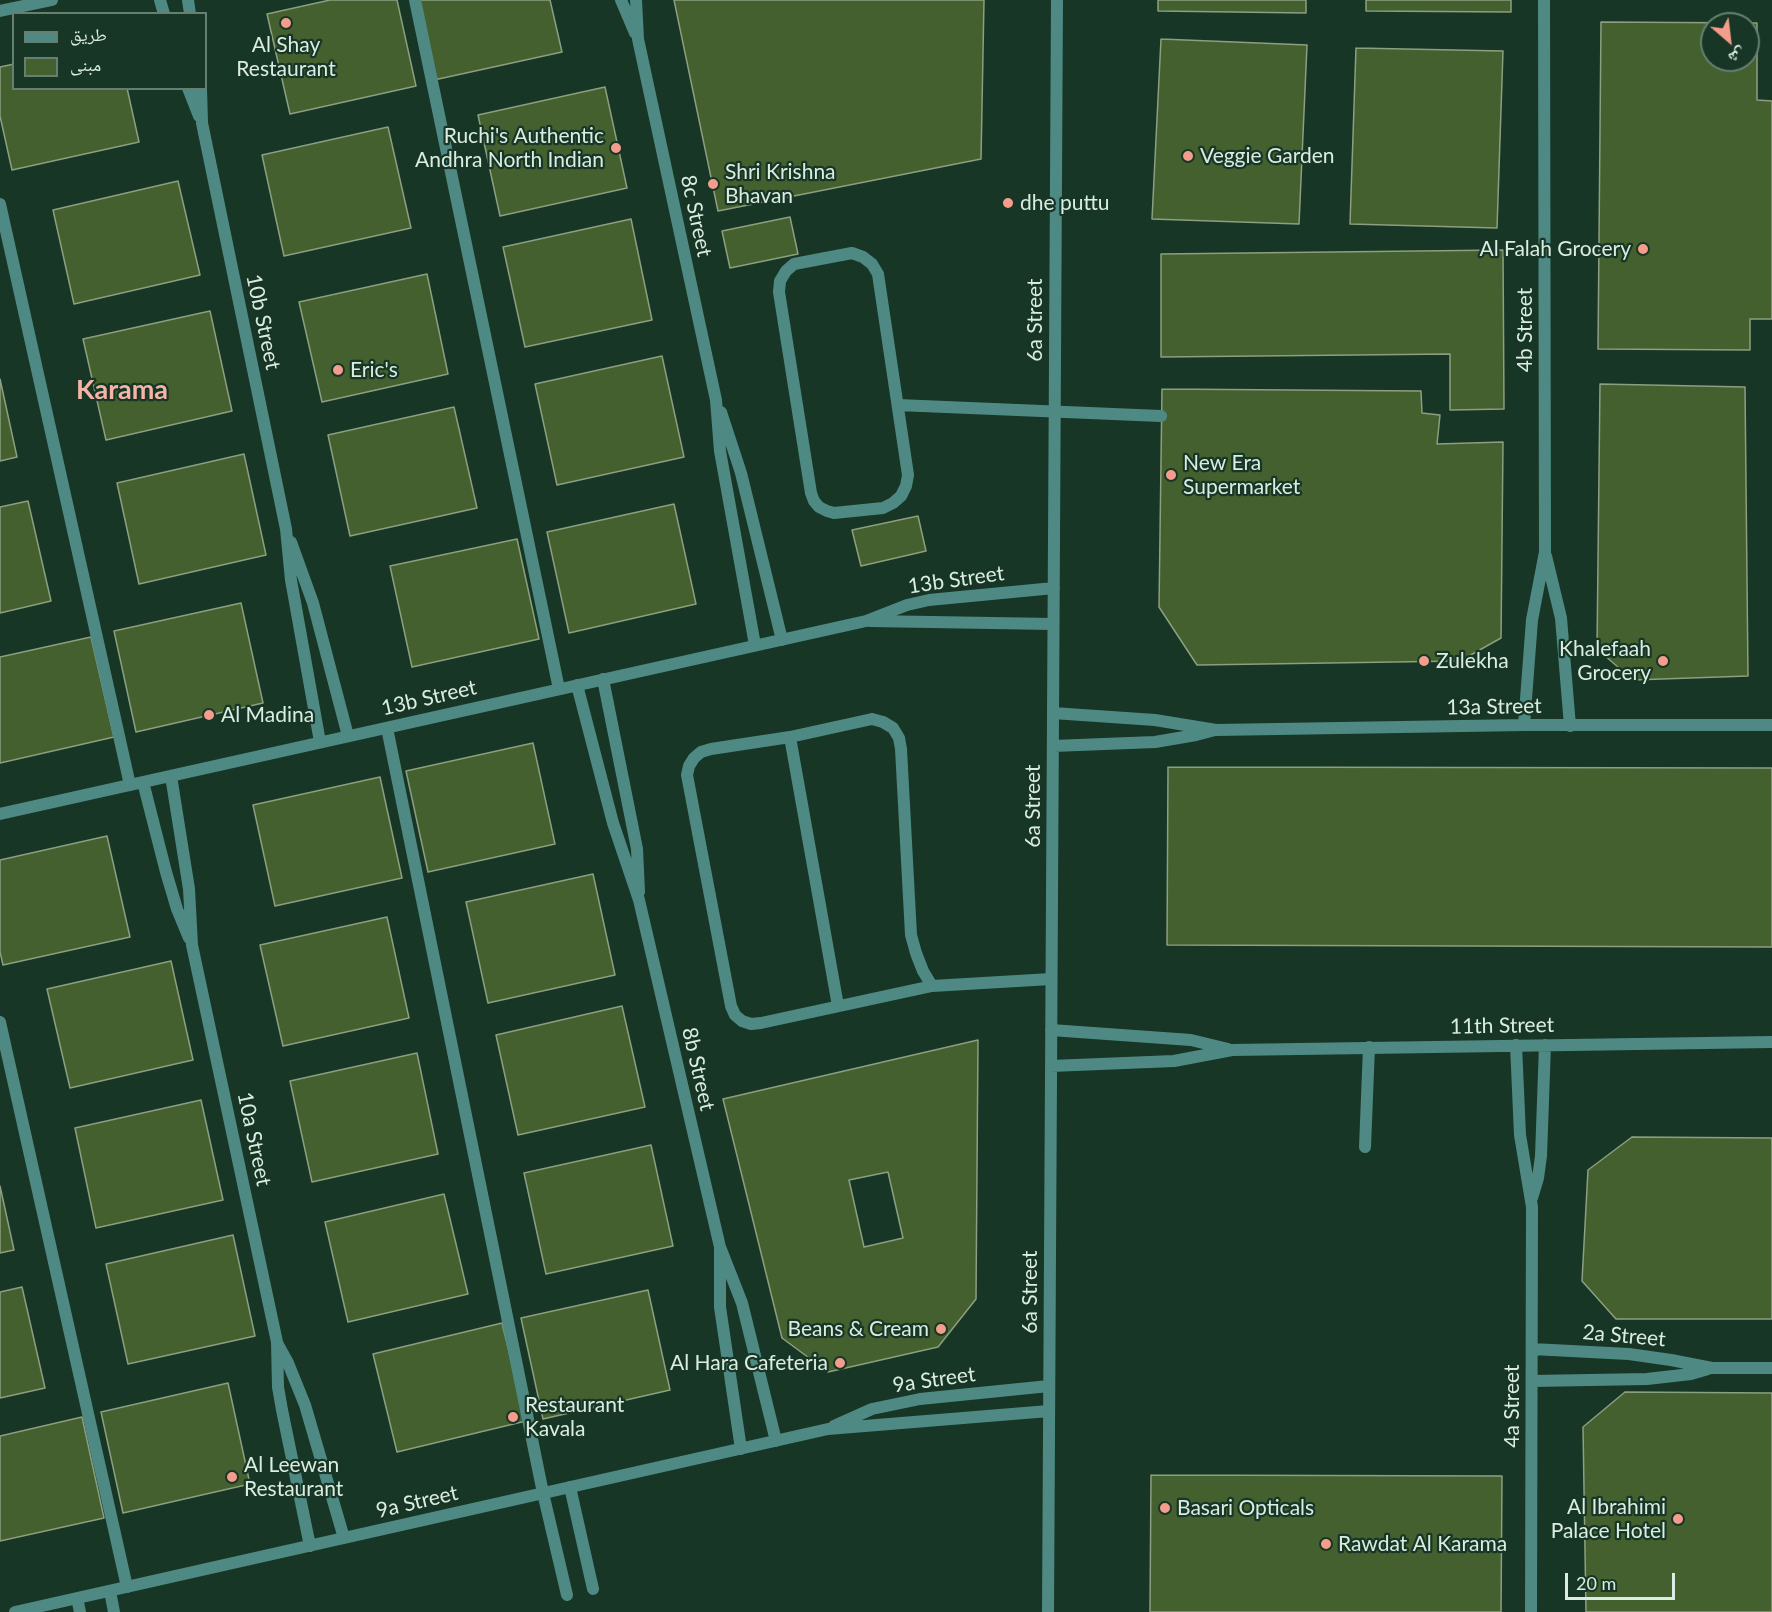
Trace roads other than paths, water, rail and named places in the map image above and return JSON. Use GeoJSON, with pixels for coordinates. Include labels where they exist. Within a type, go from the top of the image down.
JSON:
{"type":"FeatureCollection","features":[{"type":"Feature","properties":{"kind":"street"},"geometry":{"type":"LineString","coordinates":[[3,7],[52,0]]}},
{"type":"Feature","properties":{"kind":"street"},"geometry":{"type":"LineString","coordinates":[[415,0],[559,689]]}},
{"type":"Feature","properties":{"kind":"street","name":"8c Street"},"geometry":{"type":"LineString","coordinates":[[621,0],[638,39]]}},
{"type":"Feature","properties":{"kind":"street","name":"8c Street"},"geometry":{"type":"LineString","coordinates":[[636,0],[638,39],[716,400],[723,468],[755,645]]}},
{"type":"Feature","properties":{"kind":"street","name":"6a Street"},"geometry":{"type":"LineString","coordinates":[[1048,1612],[1057,0]]}},
{"type":"Feature","properties":{"kind":"street","name":"4b Street"},"geometry":{"type":"LineString","coordinates":[[1524,725],[1532,620],[1545,552],[1544,0]]}},
{"type":"Feature","properties":{"kind":"street","name":"10b Street"},"geometry":{"type":"LineString","coordinates":[[189,90],[202,123]]}},
{"type":"Feature","properties":{"kind":"street","name":"10b Street"},"geometry":{"type":"LineString","coordinates":[[201,90],[202,123],[286,530],[291,580],[320,742]]}},
{"type":"Feature","properties":{"kind":"street"},"geometry":{"type":"LineString","coordinates":[[0,204],[130,785]]}},
{"type":"Feature","properties":{"kind":"street"},"geometry":{"type":"LineString","coordinates":[[852,254],[863,257],[872,264],[878,274],[898,405],[908,475],[901,496],[893,503],[883,507],[834,513],[819,507],[811,493],[778,292],[780,281],[794,264],[852,254]]}},
{"type":"Feature","properties":{"kind":"street","name":"8c Street"},"geometry":{"type":"LineString","coordinates":[[716,400],[741,473],[782,640]]}},
{"type":"Feature","properties":{"kind":"street"},"geometry":{"type":"LineString","coordinates":[[898,405],[1161,416]]}},
{"type":"Feature","properties":{"kind":"street","name":"10b Street"},"geometry":{"type":"LineString","coordinates":[[286,530],[313,603],[348,736]]}},
{"type":"Feature","properties":{"kind":"street","name":"4b Street"},"geometry":{"type":"LineString","coordinates":[[1545,552],[1561,618],[1570,726]]}},
{"type":"Feature","properties":{"kind":"street","name":"13b Street"},"geometry":{"type":"LineString","coordinates":[[0,814],[866,621],[907,604],[1054,588]]}},
{"type":"Feature","properties":{"kind":"street","name":"13b Street"},"geometry":{"type":"LineString","coordinates":[[866,621],[1053,624]]}},
{"type":"Feature","properties":{"kind":"street","name":"8b Street"},"geometry":{"type":"LineString","coordinates":[[603,679],[637,849],[639,900]]}},
{"type":"Feature","properties":{"kind":"street","name":"8b Street"},"geometry":{"type":"LineString","coordinates":[[578,685],[618,840],[639,900],[720,1247],[742,1303],[776,1441]]}},
{"type":"Feature","properties":{"kind":"street","name":"13a Street"},"geometry":{"type":"LineString","coordinates":[[1053,713],[1155,720],[1216,730],[1524,725],[1772,725]]}},
{"type":"Feature","properties":{"kind":"street"},"geometry":{"type":"LineString","coordinates":[[932,986],[923,971],[911,935],[901,749],[899,738],[893,728],[872,719],[790,737],[711,749],[701,752],[694,758],[687,775],[731,1006],[742,1021],[751,1023],[932,986],[1051,979]]}},
{"type":"Feature","properties":{"kind":"street"},"geometry":{"type":"LineString","coordinates":[[387,728],[543,1493],[567,1594]]}},
{"type":"Feature","properties":{"kind":"street","name":"13a Street"},"geometry":{"type":"LineString","coordinates":[[1053,746],[1155,742],[1216,730]]}},
{"type":"Feature","properties":{"kind":"street"},"geometry":{"type":"LineString","coordinates":[[790,737],[838,1006]]}},
{"type":"Feature","properties":{"kind":"street","name":"10a Street"},"geometry":{"type":"LineString","coordinates":[[171,776],[189,889],[192,945],[277,1342],[280,1399],[310,1546]]}},
{"type":"Feature","properties":{"kind":"street","name":"10a Street"},"geometry":{"type":"LineString","coordinates":[[143,782],[177,909],[192,945]]}},
{"type":"Feature","properties":{"kind":"street"},"geometry":{"type":"LineString","coordinates":[[0,1022],[128,1587]]}},
{"type":"Feature","properties":{"kind":"street","name":"11th Street"},"geometry":{"type":"LineString","coordinates":[[1051,1030],[1191,1040],[1232,1050]]}},
{"type":"Feature","properties":{"kind":"street","name":"11th Street"},"geometry":{"type":"LineString","coordinates":[[1051,1066],[1174,1061],[1232,1050],[1772,1042]]}},
{"type":"Feature","properties":{"kind":"street","name":"4a Street"},"geometry":{"type":"LineString","coordinates":[[1516,1045],[1520,1135],[1532,1200],[1532,1612]]}},
{"type":"Feature","properties":{"kind":"street","name":"4a Street"},"geometry":{"type":"LineString","coordinates":[[1532,1200],[1541,1156],[1545,1045]]}},
{"type":"Feature","properties":{"kind":"street"},"geometry":{"type":"LineString","coordinates":[[1365,1147],[1369,1047]]}},
{"type":"Feature","properties":{"kind":"street","name":"8b Street"},"geometry":{"type":"LineString","coordinates":[[720,1247],[720,1307],[741,1449]]}},
{"type":"Feature","properties":{"kind":"street","name":"10a Street"},"geometry":{"type":"LineString","coordinates":[[277,1342],[288,1362],[305,1405],[344,1538]]}},
{"type":"Feature","properties":{"kind":"street","name":"2a Street"},"geometry":{"type":"LineString","coordinates":[[1532,1349],[1629,1354],[1712,1368],[1772,1368]]}},
{"type":"Feature","properties":{"kind":"street","name":"2a Street"},"geometry":{"type":"LineString","coordinates":[[1532,1381],[1647,1379],[1691,1374],[1712,1368]]}},
{"type":"Feature","properties":{"kind":"street","name":"9a Street"},"geometry":{"type":"LineString","coordinates":[[828,1429],[872,1409],[896,1403],[1049,1386]]}},
{"type":"Feature","properties":{"kind":"street","name":"9a Street"},"geometry":{"type":"LineString","coordinates":[[15,1612],[828,1429],[1049,1411]]}},
{"type":"Feature","properties":{"kind":"street"},"geometry":{"type":"LineString","coordinates":[[570,1487],[593,1589]]}},
{"type":"Feature","properties":{"kind":"street"},"geometry":{"type":"LineString","coordinates":[[110,1591],[114,1612]]}},
{"type":"Feature","properties":{"kind":"street"},"geometry":{"type":"LineString","coordinates":[[77,1598],[80,1612]]}},
{"type":"Feature","properties":{"kind":"place","name":"Al Shay Restaurant"},"geometry":{"type":"Point","coordinates":[286,23]}},
{"type":"Feature","properties":{"kind":"place","name":"Ruchi's Authentic Andhra North Indian"},"geometry":{"type":"Point","coordinates":[616,148]}},
{"type":"Feature","properties":{"kind":"place","name":"Veggie Garden"},"geometry":{"type":"Point","coordinates":[1188,156]}},
{"type":"Feature","properties":{"kind":"place","name":"Shri Krishna Bhavan"},"geometry":{"type":"Point","coordinates":[713,184]}},
{"type":"Feature","properties":{"kind":"place","name":"dhe puttu"},"geometry":{"type":"Point","coordinates":[1008,203]}},
{"type":"Feature","properties":{"kind":"place","name":"Al Falah Grocery"},"geometry":{"type":"Point","coordinates":[1643,249]}},
{"type":"Feature","properties":{"kind":"place","name":"Eric's"},"geometry":{"type":"Point","coordinates":[338,370]}},
{"type":"Feature","properties":{"kind":"place","name":"New Era Supermarket"},"geometry":{"type":"Point","coordinates":[1171,475]}},
{"type":"Feature","properties":{"kind":"place","name":"Zulekha"},"geometry":{"type":"Point","coordinates":[1424,661]}},
{"type":"Feature","properties":{"kind":"place","name":"Khalefaah Grocery"},"geometry":{"type":"Point","coordinates":[1663,661]}},
{"type":"Feature","properties":{"kind":"place","name":"Al Madina"},"geometry":{"type":"Point","coordinates":[209,715]}},
{"type":"Feature","properties":{"kind":"place","name":"Beans & Cream"},"geometry":{"type":"Point","coordinates":[941,1329]}},
{"type":"Feature","properties":{"kind":"place","name":"Al Hara Cafeteria"},"geometry":{"type":"Point","coordinates":[840,1363]}},
{"type":"Feature","properties":{"kind":"place","name":"Restaurant Kavala"},"geometry":{"type":"Point","coordinates":[513,1417]}},
{"type":"Feature","properties":{"kind":"place","name":"Al Leewan Restaurant"},"geometry":{"type":"Point","coordinates":[232,1477]}},
{"type":"Feature","properties":{"kind":"place","name":"Basari Opticals"},"geometry":{"type":"Point","coordinates":[1165,1508]}},
{"type":"Feature","properties":{"kind":"place","name":"Al Ibrahimi Palace Hotel"},"geometry":{"type":"Point","coordinates":[1678,1519]}},
{"type":"Feature","properties":{"kind":"place","name":"Rawdat Al Karama"},"geometry":{"type":"Point","coordinates":[1326,1544]}},
{"type":"Feature","properties":{"kind":"district","name":"Karama"},"geometry":{"type":"Point","coordinates":[122,390]}}]}
